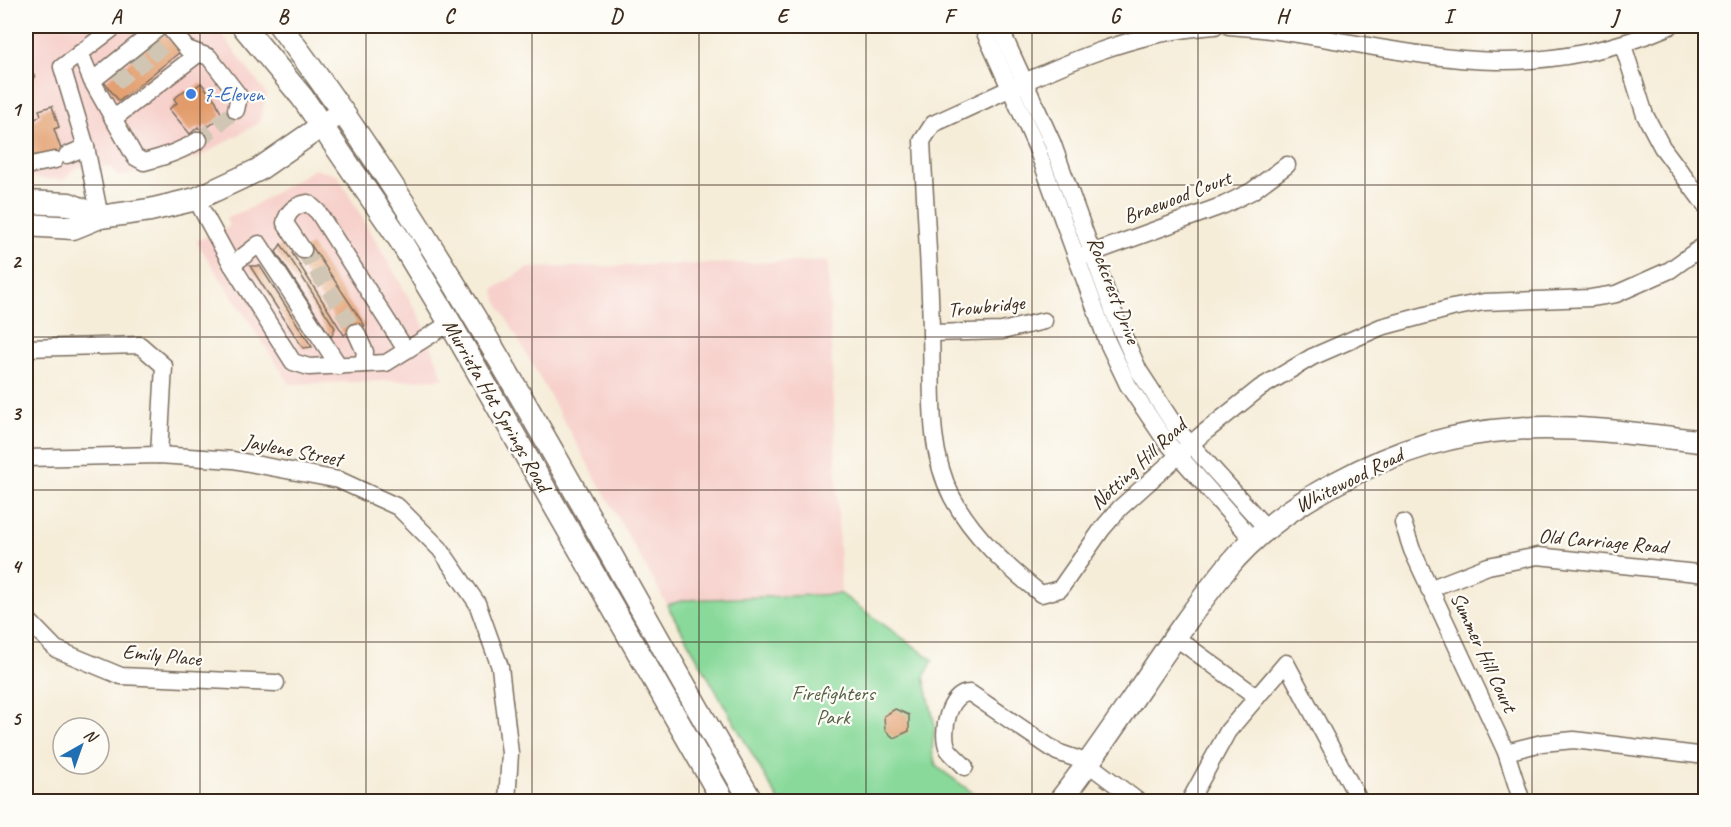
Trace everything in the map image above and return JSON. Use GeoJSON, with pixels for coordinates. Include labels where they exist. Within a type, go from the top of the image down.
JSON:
{"type":"FeatureCollection","features":[{"type":"Feature","properties":{"kind":"main road","name":"Murrieta Hot Springs Road"},"geometry":{"type":"LineString","coordinates":[[243,26],[322,125],[400,240],[724,801]]}},
{"type":"Feature","properties":{"kind":"main road","name":"Murrieta Hot Springs Road"},"geometry":{"type":"LineString","coordinates":[[280,26],[344,110],[479,325],[752,801]]}},
{"type":"Feature","properties":{"kind":"main road"},"geometry":{"type":"LineString","coordinates":[[26,225],[74,228],[100,217],[150,210],[196,199],[258,170],[344,110]]}},
{"type":"Feature","properties":{"kind":"main road"},"geometry":{"type":"LineString","coordinates":[[26,202],[69,204],[100,217]]}},
{"type":"Feature","properties":{"kind":"main road"},"geometry":{"type":"LineString","coordinates":[[450,323],[461,323],[474,336],[530,429],[539,432]]}},
{"type":"Feature","properties":{"kind":"main road","name":"Whitewood Road"},"geometry":{"type":"LineString","coordinates":[[1059,801],[1227,567],[1290,510],[1359,470],[1402,451],[1448,437],[1497,429],[1553,426],[1706,442]]}},
{"type":"Feature","properties":{"kind":"street"},"geometry":{"type":"LineString","coordinates":[[100,217],[86,147],[62,67],[116,26]]}},
{"type":"Feature","properties":{"kind":"street"},"geometry":{"type":"LineString","coordinates":[[92,81],[115,68],[148,41],[161,26]]}},
{"type":"Feature","properties":{"kind":"street"},"geometry":{"type":"LineString","coordinates":[[168,26],[187,49],[209,57],[235,89],[239,96],[236,110]]}},
{"type":"Feature","properties":{"kind":"street","name":"Rockcrest Drive"},"geometry":{"type":"LineString","coordinates":[[982,26],[1052,142],[1085,256],[1139,371],[1165,413],[1184,450],[1261,535]]}},
{"type":"Feature","properties":{"kind":"street","name":"Rockcrest Drive"},"geometry":{"type":"LineString","coordinates":[[999,26],[1019,85]]}},
{"type":"Feature","properties":{"kind":"street","name":"Notting Hill Road"},"geometry":{"type":"LineString","coordinates":[[1215,26],[1185,28],[1138,37],[1094,51],[933,124],[922,141],[935,443],[951,496],[966,520],[1009,568],[1041,594],[1060,589],[1114,515],[1184,450],[1260,388],[1312,357],[1341,342],[1416,316],[1463,306],[1616,294],[1670,270],[1706,244]]}},
{"type":"Feature","properties":{"kind":"street"},"geometry":{"type":"LineString","coordinates":[[1229,26],[1268,28],[1352,43],[1497,61],[1554,57],[1623,45],[1670,26]]}},
{"type":"Feature","properties":{"kind":"street"},"geometry":{"type":"LineString","coordinates":[[1623,45],[1645,115],[1662,147],[1706,206]]}},
{"type":"Feature","properties":{"kind":"street"},"geometry":{"type":"LineString","coordinates":[[80,53],[113,119],[132,152],[140,160],[144,162],[181,151],[199,140]]}},
{"type":"Feature","properties":{"kind":"street"},"geometry":{"type":"LineString","coordinates":[[113,119],[136,94],[154,80],[170,68],[198,54]]}},
{"type":"Feature","properties":{"kind":"street"},"geometry":{"type":"LineString","coordinates":[[26,166],[38,166],[86,147]]}},
{"type":"Feature","properties":{"kind":"street","name":"Braewood Court"},"geometry":{"type":"LineString","coordinates":[[1085,256],[1224,205],[1252,191],[1287,165]]}},
{"type":"Feature","properties":{"kind":"street"},"geometry":{"type":"LineString","coordinates":[[196,199],[232,265],[293,362],[309,367],[386,363],[450,323]]}},
{"type":"Feature","properties":{"kind":"street"},"geometry":{"type":"LineString","coordinates":[[303,250],[285,223],[287,214],[308,203],[318,212],[406,350]]}},
{"type":"Feature","properties":{"kind":"street"},"geometry":{"type":"LineString","coordinates":[[232,265],[259,244],[339,366]]}},
{"type":"Feature","properties":{"kind":"street","name":"Trowbridge"},"geometry":{"type":"LineString","coordinates":[[932,333],[1002,331],[1044,321]]}},
{"type":"Feature","properties":{"kind":"street"},"geometry":{"type":"LineString","coordinates":[[356,332],[365,352],[363,364]]}},
{"type":"Feature","properties":{"kind":"street"},"geometry":{"type":"LineString","coordinates":[[26,348],[140,345],[164,366],[159,455]]}},
{"type":"Feature","properties":{"kind":"street","name":"Jaylene Street"},"geometry":{"type":"LineString","coordinates":[[26,458],[159,455],[233,460],[339,480],[398,507],[440,549],[477,603],[500,667],[510,753],[507,801]]}},
{"type":"Feature","properties":{"kind":"street","name":"Summer Hill Court"},"geometry":{"type":"LineString","coordinates":[[1403,523],[1429,589],[1506,752],[1522,801]]}},
{"type":"Feature","properties":{"kind":"street","name":"Old Carriage Road"},"geometry":{"type":"LineString","coordinates":[[1429,589],[1488,566],[1538,555],[1706,574]]}},
{"type":"Feature","properties":{"kind":"street","name":"Emily Place"},"geometry":{"type":"LineString","coordinates":[[26,618],[56,649],[121,676],[276,683]]}},
{"type":"Feature","properties":{"kind":"street"},"geometry":{"type":"LineString","coordinates":[[1175,637],[1257,697]]}},
{"type":"Feature","properties":{"kind":"street"},"geometry":{"type":"LineString","coordinates":[[1189,801],[1228,731],[1286,663],[1360,801]]}},
{"type":"Feature","properties":{"kind":"street"},"geometry":{"type":"LineString","coordinates":[[965,767],[948,748],[945,729],[950,711],[958,696],[964,692],[970,693],[1057,752],[1086,762],[1139,801]]}},
{"type":"Feature","properties":{"kind":"street"},"geometry":{"type":"LineString","coordinates":[[1506,752],[1542,743],[1574,740],[1706,756]]}},
{"type":"Feature","properties":{"kind":"shaded area"},"geometry":{"type":"Polygon","coordinates":[[[26,26],[216,26],[267,95],[259,123],[199,157],[149,171],[118,177],[111,167],[74,168],[64,180],[26,178],[26,26]]]}},
{"type":"Feature","properties":{"kind":"shaded area"},"geometry":{"type":"Polygon","coordinates":[[[314,169],[337,174],[420,317],[444,379],[290,384],[196,241],[229,227],[226,218],[250,208],[314,169]]]}},
{"type":"Feature","properties":{"kind":"shaded area"},"geometry":{"type":"Polygon","coordinates":[[[828,261],[841,594],[685,600],[667,605],[496,300],[494,289],[527,268],[828,261]]]}},
{"type":"Feature","properties":{"kind":"green space","name":"Firefighters Park"},"geometry":{"type":"Polygon","coordinates":[[[841,594],[933,660],[924,677],[935,726],[932,751],[936,766],[984,801],[779,801],[667,605],[685,600],[841,594]]]}},
{"type":"Feature","properties":{"kind":"building"},"geometry":{"type":"Polygon","coordinates":[[[165,33],[180,52],[119,101],[104,82],[165,33]]]}},
{"type":"Feature","properties":{"kind":"building"},"geometry":{"type":"Polygon","coordinates":[[[26,64],[35,77],[26,84],[26,64]]]}},
{"type":"Feature","properties":{"kind":"building"},"geometry":{"type":"Polygon","coordinates":[[[201,83],[216,101],[222,116],[208,127],[207,125],[200,130],[198,127],[190,134],[169,109],[177,103],[174,99],[185,90],[188,94],[201,83]]]}},
{"type":"Feature","properties":{"kind":"building"},"geometry":{"type":"Polygon","coordinates":[[[52,106],[59,127],[54,129],[62,152],[34,162],[26,162],[26,126],[41,115],[39,110],[52,106]]]}},
{"type":"Feature","properties":{"kind":"building"},"geometry":{"type":"Polygon","coordinates":[[[281,244],[335,328],[331,337],[276,252],[281,244]]]}},
{"type":"Feature","properties":{"kind":"building"},"geometry":{"type":"Polygon","coordinates":[[[311,245],[365,326],[349,336],[347,333],[344,335],[292,253],[298,249],[300,252],[311,245]]]}},
{"type":"Feature","properties":{"kind":"building"},"geometry":{"type":"Polygon","coordinates":[[[250,266],[260,266],[312,347],[303,348],[250,266]]]}},
{"type":"Feature","properties":{"kind":"building"},"geometry":{"type":"Polygon","coordinates":[[[895,709],[909,715],[909,731],[894,738],[885,730],[884,716],[895,709]]]}},
{"type":"Feature","properties":{"kind":"tunnel"},"geometry":{"type":"LineString","coordinates":[[151,45],[166,63]]}},
{"type":"Feature","properties":{"kind":"tunnel"},"geometry":{"type":"LineString","coordinates":[[136,57],[151,75]]}},
{"type":"Feature","properties":{"kind":"tunnel"},"geometry":{"type":"LineString","coordinates":[[117,71],[133,90]]}},
{"type":"Feature","properties":{"kind":"tunnel"},"geometry":{"type":"LineString","coordinates":[[199,140],[236,110]]}},
{"type":"Feature","properties":{"kind":"tunnel"},"geometry":{"type":"LineString","coordinates":[[303,250],[356,332]]}},
{"type":"Feature","properties":{"kind":"place","name":"7-Eleven"},"geometry":{"type":"Point","coordinates":[191,94]}}]}
